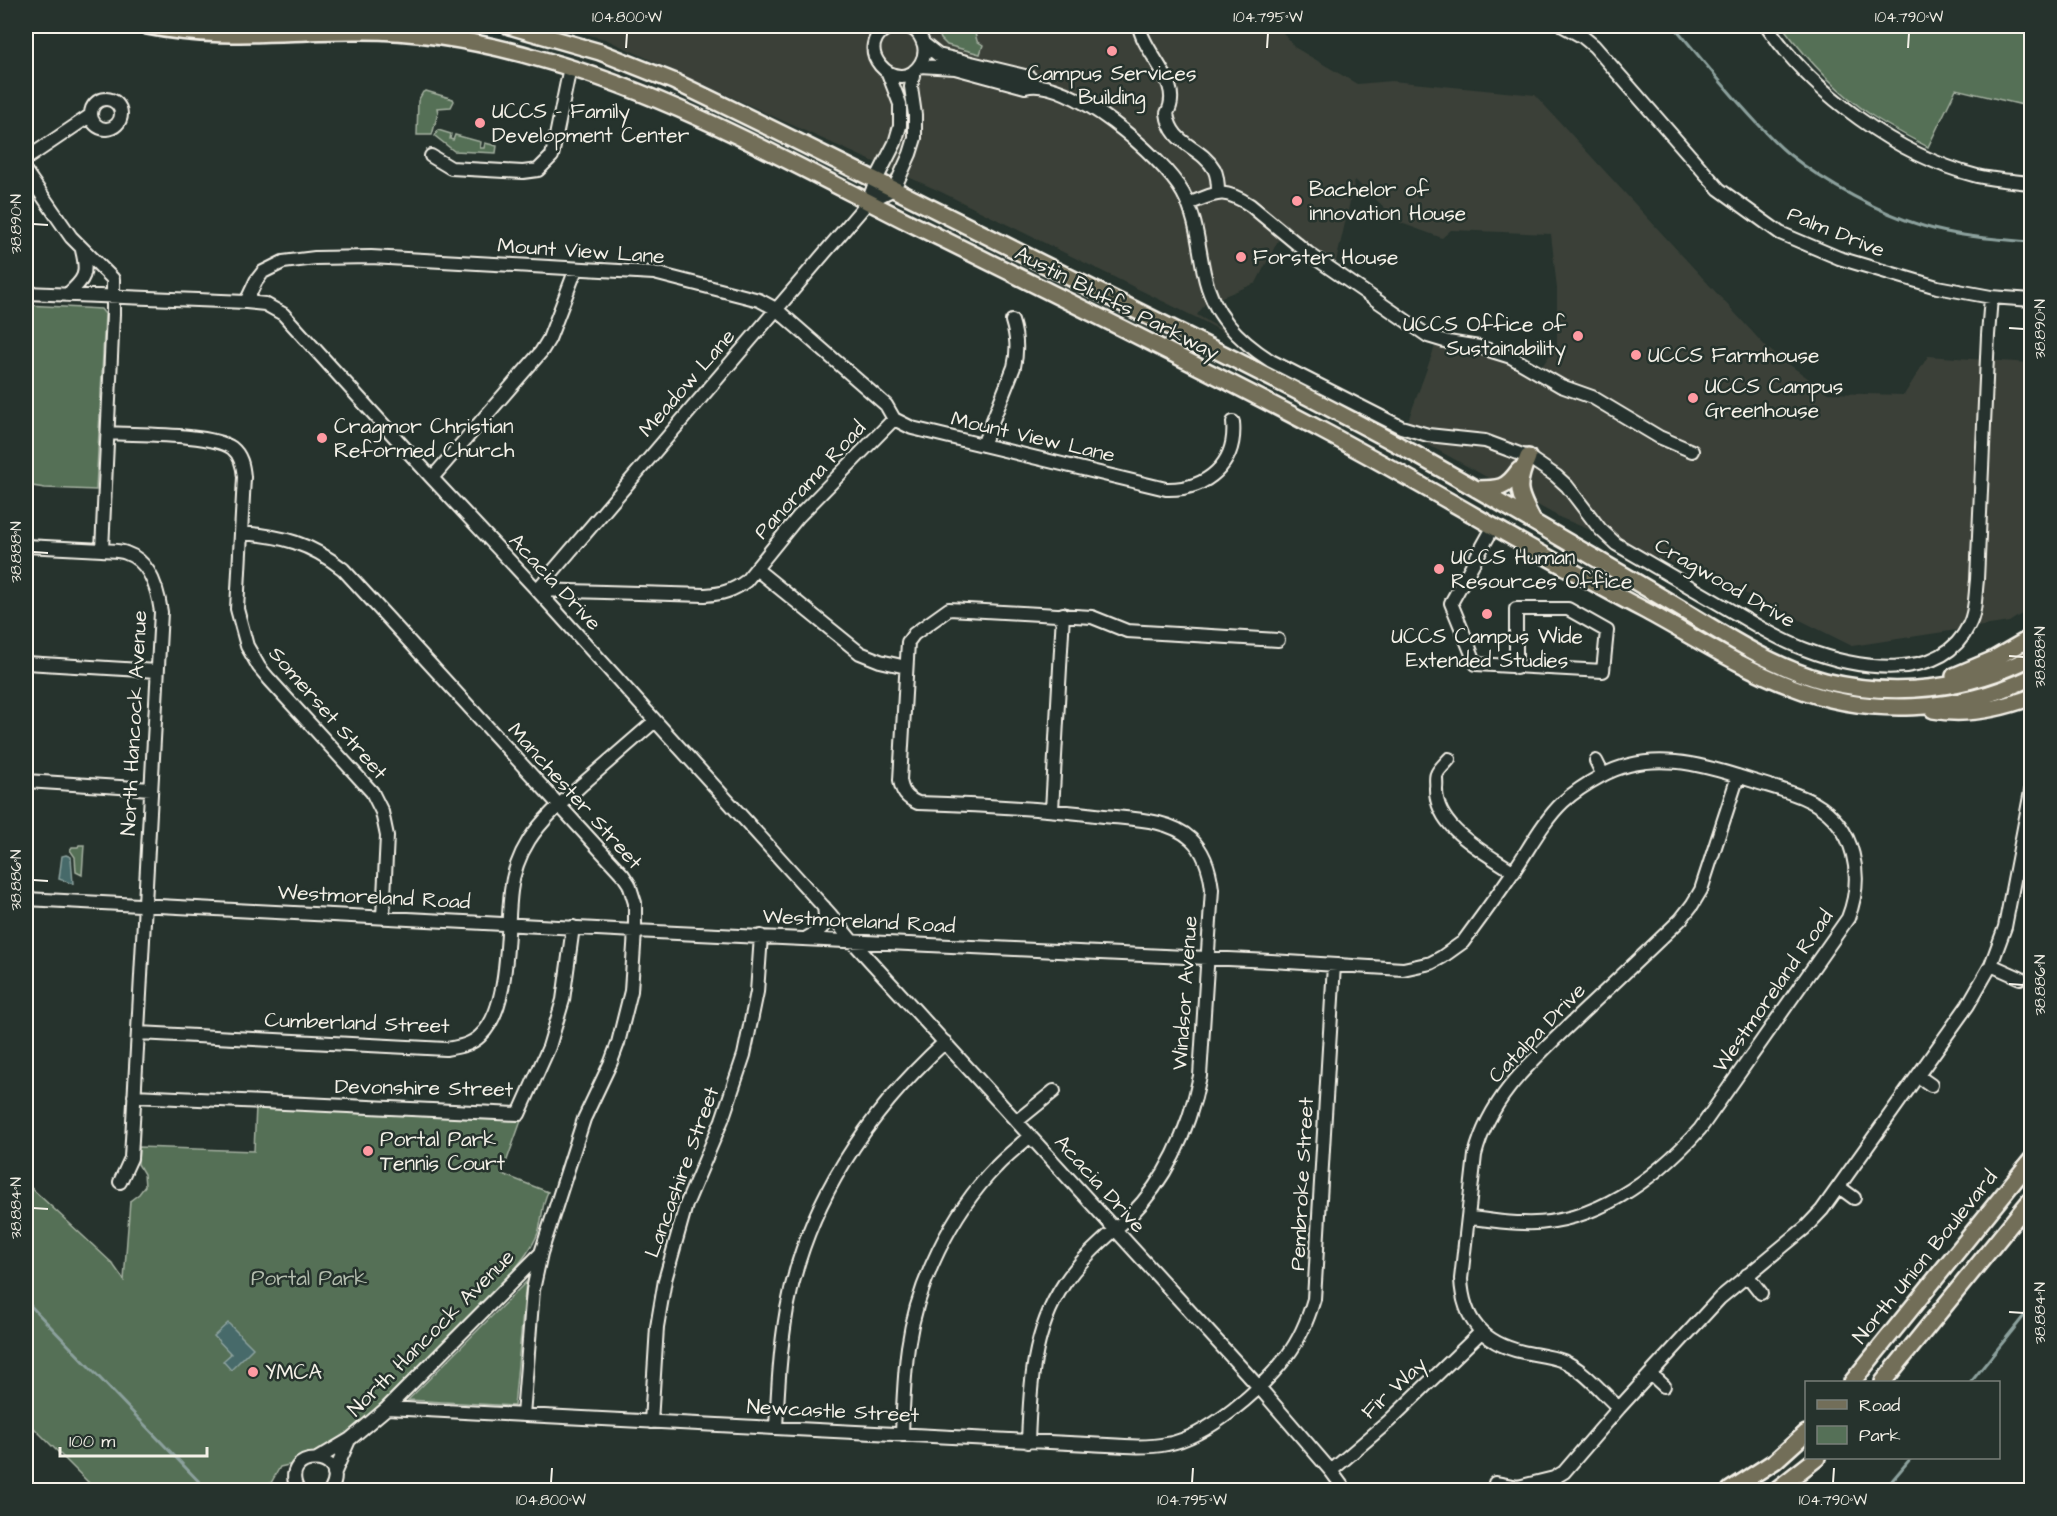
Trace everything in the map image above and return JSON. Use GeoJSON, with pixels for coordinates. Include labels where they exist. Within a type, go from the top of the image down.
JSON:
{"type":"FeatureCollection","features":[{"type":"Feature","properties":{"kind":"main road","name":"Austin Bluffs Parkway"},"geometry":{"type":"LineString","coordinates":[[147,26],[180,32],[211,34],[394,29],[507,50],[619,83],[668,104],[868,202],[1323,431],[1599,586],[1769,678],[1796,689],[1844,702],[1912,707],[1983,696],[2031,677]]}},
{"type":"Feature","properties":{"kind":"main road","name":"Austin Bluffs Parkway"},"geometry":{"type":"LineString","coordinates":[[509,26],[600,52],[663,76],[1268,376],[1475,488],[1750,648],[1797,671],[1821,680],[1857,687],[1900,690],[1927,688],[1977,678],[2031,657]]}},
{"type":"Feature","properties":{"kind":"main road"},"geometry":{"type":"LineString","coordinates":[[1475,488],[1493,489],[1506,486],[1528,458]]}},
{"type":"Feature","properties":{"kind":"main road"},"geometry":{"type":"LineString","coordinates":[[1528,458],[1521,475],[1519,491],[1520,498],[1533,521]]}},
{"type":"Feature","properties":{"kind":"main road"},"geometry":{"type":"LineString","coordinates":[[1494,526],[1505,520],[1533,521]]}},
{"type":"Feature","properties":{"kind":"main road"},"geometry":{"type":"LineString","coordinates":[[1927,688],[1992,660],[2031,637]]}},
{"type":"Feature","properties":{"kind":"main road"},"geometry":{"type":"LineString","coordinates":[[1912,707],[1963,713],[1984,711],[2031,697]]}},
{"type":"Feature","properties":{"kind":"main road","name":"North Union Boulevard"},"geometry":{"type":"LineString","coordinates":[[1854,1381],[2031,1158]]}},
{"type":"Feature","properties":{"kind":"main road"},"geometry":{"type":"LineString","coordinates":[[1885,1381],[2031,1198]]}},
{"type":"Feature","properties":{"kind":"main road"},"geometry":{"type":"LineString","coordinates":[[1730,1491],[1775,1461],[1805,1434]]}},
{"type":"Feature","properties":{"kind":"main road"},"geometry":{"type":"LineString","coordinates":[[1776,1491],[1816,1459]]}},
{"type":"Feature","properties":{"kind":"street","name":"Meadow Lane"},"geometry":{"type":"LineString","coordinates":[[537,590],[868,202],[876,180],[895,143],[900,126],[900,104],[888,73],[878,64],[874,56],[874,47],[881,33],[893,26]]}},
{"type":"Feature","properties":{"kind":"street","name":"Cragwood Drive"},"geometry":{"type":"LineString","coordinates":[[905,26],[917,32],[924,44],[938,55],[1029,77],[1034,84],[1074,98],[1110,119],[1159,163],[1174,180],[1188,204],[1197,227],[1205,279],[1215,305],[1233,333],[1253,349],[1271,361],[1401,427],[1428,435],[1485,441],[1528,458],[1567,486],[1600,529],[1616,544],[1769,633],[1802,648],[1841,660],[1899,667],[1923,663],[1945,652],[1963,635],[1969,625],[1975,602],[1991,297]]}},
{"type":"Feature","properties":{"kind":"street"},"geometry":{"type":"LineString","coordinates":[[1139,26],[1142,39],[1172,92],[1171,105],[1167,113],[1173,132],[1202,155],[1214,169],[1218,192]]}},
{"type":"Feature","properties":{"kind":"street","name":"Palm Drive"},"geometry":{"type":"LineString","coordinates":[[1563,26],[1594,46],[1719,189],[1762,221],[1797,241],[1839,258],[1937,287],[1991,297],[2031,300]]}},
{"type":"Feature","properties":{"kind":"street"},"geometry":{"type":"LineString","coordinates":[[1767,26],[1779,43],[1829,94],[1888,138],[1920,155],[1957,170],[1987,178],[2031,183]]}},
{"type":"Feature","properties":{"kind":"street"},"geometry":{"type":"LineString","coordinates":[[894,189],[915,138],[911,87],[924,55],[924,44]]}},
{"type":"Feature","properties":{"kind":"street"},"geometry":{"type":"LineString","coordinates":[[431,156],[451,168],[523,172],[538,170],[552,156],[570,67]]}},
{"type":"Feature","properties":{"kind":"street","name":"Cragwood Drive"},"geometry":{"type":"LineString","coordinates":[[888,73],[901,76],[917,68],[955,68],[1025,87],[1034,84]]}},
{"type":"Feature","properties":{"kind":"street"},"geometry":{"type":"LineString","coordinates":[[26,159],[91,115]]}},
{"type":"Feature","properties":{"kind":"street"},"geometry":{"type":"LineString","coordinates":[[26,172],[82,250],[113,279],[102,550]]}},
{"type":"Feature","properties":{"kind":"street","name":"Meadow Lane"},"geometry":{"type":"LineString","coordinates":[[868,202],[894,189]]}},
{"type":"Feature","properties":{"kind":"street"},"geometry":{"type":"LineString","coordinates":[[1188,204],[1218,192],[1233,194],[1250,205],[1308,253],[1428,336],[1479,347],[1511,357],[1561,386],[1592,397],[1659,437],[1692,451]]}},
{"type":"Feature","properties":{"kind":"street"},"geometry":{"type":"LineString","coordinates":[[67,295],[80,283],[85,274],[86,265],[82,250]]}},
{"type":"Feature","properties":{"kind":"street","name":"Mount View Lane"},"geometry":{"type":"LineString","coordinates":[[246,302],[263,272],[283,262],[315,258],[371,257],[654,273],[759,300],[776,309],[886,405],[894,419],[912,428],[1166,489],[1181,489],[1196,486],[1221,467],[1232,447],[1233,422]]}},
{"type":"Feature","properties":{"kind":"street"},"geometry":{"type":"LineString","coordinates":[[432,478],[541,352],[549,339],[576,269]]}},
{"type":"Feature","properties":{"kind":"street"},"geometry":{"type":"LineString","coordinates":[[26,293],[246,302]]}},
{"type":"Feature","properties":{"kind":"street","name":"Acacia Drive"},"geometry":{"type":"LineString","coordinates":[[246,302],[265,304],[283,314],[537,590],[824,907],[852,941],[1258,1386],[1331,1471],[1345,1491]]}},
{"type":"Feature","properties":{"kind":"street"},"geometry":{"type":"LineString","coordinates":[[982,446],[1016,361],[1017,340],[1012,321]]}},
{"type":"Feature","properties":{"kind":"street","name":"Panorama Road"},"geometry":{"type":"LineString","coordinates":[[537,590],[718,594],[738,587],[746,582],[798,517],[894,419]]}},
{"type":"Feature","properties":{"kind":"street","name":"Somerset Street"},"geometry":{"type":"LineString","coordinates":[[108,434],[213,440],[233,449],[240,457],[244,477],[237,609],[242,634],[259,667],[372,792],[382,812],[387,836],[383,917]]}},
{"type":"Feature","properties":{"kind":"street"},"geometry":{"type":"LineString","coordinates":[[1494,526],[1450,603],[1476,664],[1516,668],[1603,671],[1607,631],[1568,609],[1516,609],[1516,668]]}},
{"type":"Feature","properties":{"kind":"street","name":"Manchester Street"},"geometry":{"type":"LineString","coordinates":[[241,533],[290,540],[318,552],[343,569],[629,884],[635,903],[631,991],[611,1062],[584,1119],[540,1253],[531,1312],[523,1415]]}},
{"type":"Feature","properties":{"kind":"street","name":"North Hancock Avenue"},"geometry":{"type":"LineString","coordinates":[[26,546],[126,552],[136,559],[152,578],[157,589],[160,612],[158,670],[139,1033],[131,1158],[120,1182]]}},
{"type":"Feature","properties":{"kind":"street"},"geometry":{"type":"LineString","coordinates":[[756,569],[860,653],[880,661],[906,667],[908,642],[914,634],[949,609],[1063,614],[1092,617],[1127,631],[1278,640]]}},
{"type":"Feature","properties":{"kind":"street"},"geometry":{"type":"LineString","coordinates":[[1052,810],[1063,614]]}},
{"type":"Feature","properties":{"kind":"street"},"geometry":{"type":"LineString","coordinates":[[26,663],[158,670]]}},
{"type":"Feature","properties":{"kind":"street","name":"Windsor Avenue"},"geometry":{"type":"LineString","coordinates":[[906,667],[900,780],[902,790],[908,799],[918,803],[1052,810],[1164,825],[1191,839],[1203,855],[1210,874],[1212,889],[1200,1076],[1187,1128],[1169,1165],[1157,1183],[1130,1215],[1077,1266],[1064,1284],[1046,1319],[1038,1341],[1031,1382],[1028,1442]]}},
{"type":"Feature","properties":{"kind":"street","name":"Cumberland Street"},"geometry":{"type":"LineString","coordinates":[[139,1033],[446,1049],[458,1047],[480,1037],[488,1027],[502,989],[511,891],[520,858],[538,829],[559,805],[655,721]]}},
{"type":"Feature","properties":{"kind":"street"},"geometry":{"type":"LineString","coordinates":[[1449,759],[1437,774],[1436,793],[1439,805],[1450,826],[1514,872]]}},
{"type":"Feature","properties":{"kind":"street"},"geometry":{"type":"LineString","coordinates":[[1596,761],[1603,775]]}},
{"type":"Feature","properties":{"kind":"street","name":"Westmoreland Road"},"geometry":{"type":"LineString","coordinates":[[26,899],[1403,969],[1431,963],[1463,942],[1562,802],[1603,775],[1626,766],[1660,761],[1692,764],[1738,776],[1815,803],[1839,825],[1854,854],[1857,873],[1854,902],[1848,918],[1700,1130],[1655,1173],[1605,1205],[1565,1219],[1524,1224],[1468,1218]]}},
{"type":"Feature","properties":{"kind":"street","name":"Catalpa Drive"},"geometry":{"type":"LineString","coordinates":[[1619,1408],[1577,1369],[1565,1362],[1496,1343],[1481,1332],[1471,1319],[1461,1293],[1461,1279],[1474,1155],[1480,1136],[1499,1099],[1514,1079],[1692,905],[1701,890],[1738,776]]}},
{"type":"Feature","properties":{"kind":"street"},"geometry":{"type":"LineString","coordinates":[[26,781],[151,789]]}},
{"type":"Feature","properties":{"kind":"street"},"geometry":{"type":"LineString","coordinates":[[1495,1483],[1518,1487],[1554,1478],[1564,1472],[1619,1408],[1720,1299],[1805,1228],[1822,1210],[1968,1005],[1990,965],[2005,927],[2031,786]]}},
{"type":"Feature","properties":{"kind":"street"},"geometry":{"type":"LineString","coordinates":[[807,938],[822,929],[826,920],[824,907]]}},
{"type":"Feature","properties":{"kind":"street","name":"Devonshire Street"},"geometry":{"type":"LineString","coordinates":[[134,1096],[519,1114],[549,1047],[563,1000],[573,927]]}},
{"type":"Feature","properties":{"kind":"street","name":"Lancashire Street"},"geometry":{"type":"LineString","coordinates":[[651,1422],[657,1327],[665,1280],[687,1205],[722,1120],[744,1055],[757,992],[761,936]]}},
{"type":"Feature","properties":{"kind":"street","name":"Pembroke Street"},"geometry":{"type":"LineString","coordinates":[[1258,1386],[1287,1356],[1309,1316],[1314,1299],[1334,965]]}},
{"type":"Feature","properties":{"kind":"street"},"geometry":{"type":"LineString","coordinates":[[1990,965],[2020,978]]}},
{"type":"Feature","properties":{"kind":"street"},"geometry":{"type":"LineString","coordinates":[[776,1428],[779,1368],[787,1308],[805,1244],[818,1210],[845,1160],[870,1123],[905,1079],[945,1042]]}},
{"type":"Feature","properties":{"kind":"street"},"geometry":{"type":"LineString","coordinates":[[1918,1076],[1931,1085]]}},
{"type":"Feature","properties":{"kind":"street"},"geometry":{"type":"LineString","coordinates":[[1017,1121],[1054,1091]]}},
{"type":"Feature","properties":{"kind":"street"},"geometry":{"type":"LineString","coordinates":[[902,1435],[908,1346],[918,1304],[930,1271],[952,1227],[977,1190],[996,1167],[1030,1136]]}},
{"type":"Feature","properties":{"kind":"street"},"geometry":{"type":"LineString","coordinates":[[1839,1187],[1854,1198]]}},
{"type":"Feature","properties":{"kind":"street","name":"North Hancock Avenue"},"geometry":{"type":"LineString","coordinates":[[295,1489],[294,1477],[304,1462],[317,1459],[349,1440],[387,1408],[540,1253]]}},
{"type":"Feature","properties":{"kind":"street"},"geometry":{"type":"LineString","coordinates":[[1747,1275],[1761,1293]]}},
{"type":"Feature","properties":{"kind":"street","name":"Fir Way"},"geometry":{"type":"LineString","coordinates":[[1331,1471],[1389,1421],[1481,1332]]}},
{"type":"Feature","properties":{"kind":"street"},"geometry":{"type":"LineString","coordinates":[[1651,1374],[1664,1386]]}},
{"type":"Feature","properties":{"kind":"street","name":"Newcastle Street"},"geometry":{"type":"LineString","coordinates":[[387,1408],[1028,1442],[1152,1446],[1168,1444],[1202,1432],[1227,1414],[1258,1386]]}},
{"type":"Feature","properties":{"kind":"street","name":"North Hancock Avenue"},"geometry":{"type":"LineString","coordinates":[[335,1484],[349,1440]]}},
{"type":"Feature","properties":{"kind":"street","name":"North Hancock Avenue"},"geometry":{"type":"LineString","coordinates":[[317,1459],[328,1464],[335,1484]]}},
{"type":"Feature","properties":{"kind":"shaded area"},"geometry":{"type":"Polygon","coordinates":[[[554,26],[1278,26],[1294,47],[1357,84],[1392,81],[1535,95],[1767,348],[1828,393],[1904,395],[1928,356],[2031,363],[2031,608],[2009,622],[1852,646],[1754,597],[1561,518],[1201,320],[935,189],[605,39],[554,26]],[[1355,180],[1336,262],[1284,229],[1256,283],[1205,304],[1197,315],[1288,367],[1405,429],[1438,338],[1487,346],[1543,365],[1557,344],[1557,289],[1551,234],[1451,230],[1442,238],[1401,223],[1355,180]]]}},
{"type":"Feature","properties":{"kind":"green space"},"geometry":{"type":"Polygon","coordinates":[[[936,26],[983,26],[983,29],[974,29],[977,41],[983,45],[980,54],[947,45],[941,39],[936,26]]]}},
{"type":"Feature","properties":{"kind":"green space"},"geometry":{"type":"Polygon","coordinates":[[[1782,26],[2031,26],[2031,107],[1956,89],[1928,147],[1858,106],[1812,62],[1782,26]]]}},
{"type":"Feature","properties":{"kind":"green space"},"geometry":{"type":"Polygon","coordinates":[[[426,91],[454,101],[451,107],[437,108],[438,113],[432,135],[417,135],[418,101],[426,91]]]}},
{"type":"Feature","properties":{"kind":"green space"},"geometry":{"type":"Polygon","coordinates":[[[438,130],[451,134],[450,139],[453,140],[455,135],[481,142],[480,148],[484,148],[485,143],[497,146],[496,153],[454,151],[435,136],[438,130]]]}},
{"type":"Feature","properties":{"kind":"green space"},"geometry":{"type":"Polygon","coordinates":[[[26,305],[101,309],[105,314],[96,490],[26,485],[26,305]]]}},
{"type":"Feature","properties":{"kind":"green space"},"geometry":{"type":"Polygon","coordinates":[[[84,845],[82,875],[76,872],[75,857],[70,850],[84,845]]]}},
{"type":"Feature","properties":{"kind":"green space","name":"Portal Park"},"geometry":{"type":"Polygon","coordinates":[[[256,1106],[522,1118],[502,1174],[548,1192],[538,1233],[528,1252],[505,1281],[359,1425],[323,1452],[280,1467],[271,1483],[250,1490],[96,1490],[26,1420],[26,1183],[112,1263],[124,1280],[130,1201],[145,1186],[144,1174],[138,1164],[139,1147],[254,1151],[256,1106]]]}},
{"type":"Feature","properties":{"kind":"green space"},"geometry":{"type":"Polygon","coordinates":[[[526,1282],[514,1406],[408,1400],[526,1282]]]}},
{"type":"Feature","properties":{"kind":"water"},"geometry":{"type":"Polygon","coordinates":[[[62,856],[71,857],[73,884],[59,879],[62,856]]]}},
{"type":"Feature","properties":{"kind":"water"},"geometry":{"type":"Polygon","coordinates":[[[228,1323],[253,1348],[231,1370],[223,1361],[231,1354],[214,1336],[228,1323]]]}},
{"type":"Feature","properties":{"kind":"waterway"},"geometry":{"type":"LineString","coordinates":[[1674,26],[1777,144],[1804,166],[1836,186],[1889,213],[1936,230],[1990,239],[2032,242]]}},
{"type":"Feature","properties":{"kind":"waterway"},"geometry":{"type":"LineString","coordinates":[[26,1301],[207,1490]]}},
{"type":"Feature","properties":{"kind":"waterway"},"geometry":{"type":"LineString","coordinates":[[1972,1381],[2032,1306]]}},
{"type":"Feature","properties":{"kind":"waterway"},"geometry":{"type":"LineString","coordinates":[[1884,1490],[1910,1459]]}},
{"type":"Feature","properties":{"kind":"place","name":"Campus Services Building"},"geometry":{"type":"Point","coordinates":[1112,51]}},
{"type":"Feature","properties":{"kind":"place","name":"UCCS - Family Development Center"},"geometry":{"type":"Point","coordinates":[480,123]}},
{"type":"Feature","properties":{"kind":"place","name":"Bachelor of innovation House"},"geometry":{"type":"Point","coordinates":[1297,201]}},
{"type":"Feature","properties":{"kind":"place","name":"Forster House"},"geometry":{"type":"Point","coordinates":[1241,257]}},
{"type":"Feature","properties":{"kind":"place","name":"UCCS Office of Sustainability"},"geometry":{"type":"Point","coordinates":[1578,336]}},
{"type":"Feature","properties":{"kind":"place","name":"UCCS Farmhouse"},"geometry":{"type":"Point","coordinates":[1636,355]}},
{"type":"Feature","properties":{"kind":"place","name":"UCCS Campus Greenhouse"},"geometry":{"type":"Point","coordinates":[1693,398]}},
{"type":"Feature","properties":{"kind":"place","name":"Cragmor Christian Reformed Church"},"geometry":{"type":"Point","coordinates":[322,438]}},
{"type":"Feature","properties":{"kind":"place","name":"UCCS Human Resources Office"},"geometry":{"type":"Point","coordinates":[1439,569]}},
{"type":"Feature","properties":{"kind":"place","name":"UCCS Campus Wide Extended Studies"},"geometry":{"type":"Point","coordinates":[1487,614]}},
{"type":"Feature","properties":{"kind":"place","name":"Portal Park Tennis Court"},"geometry":{"type":"Point","coordinates":[368,1151]}},
{"type":"Feature","properties":{"kind":"place","name":"YMCA"},"geometry":{"type":"Point","coordinates":[253,1372]}}]}
